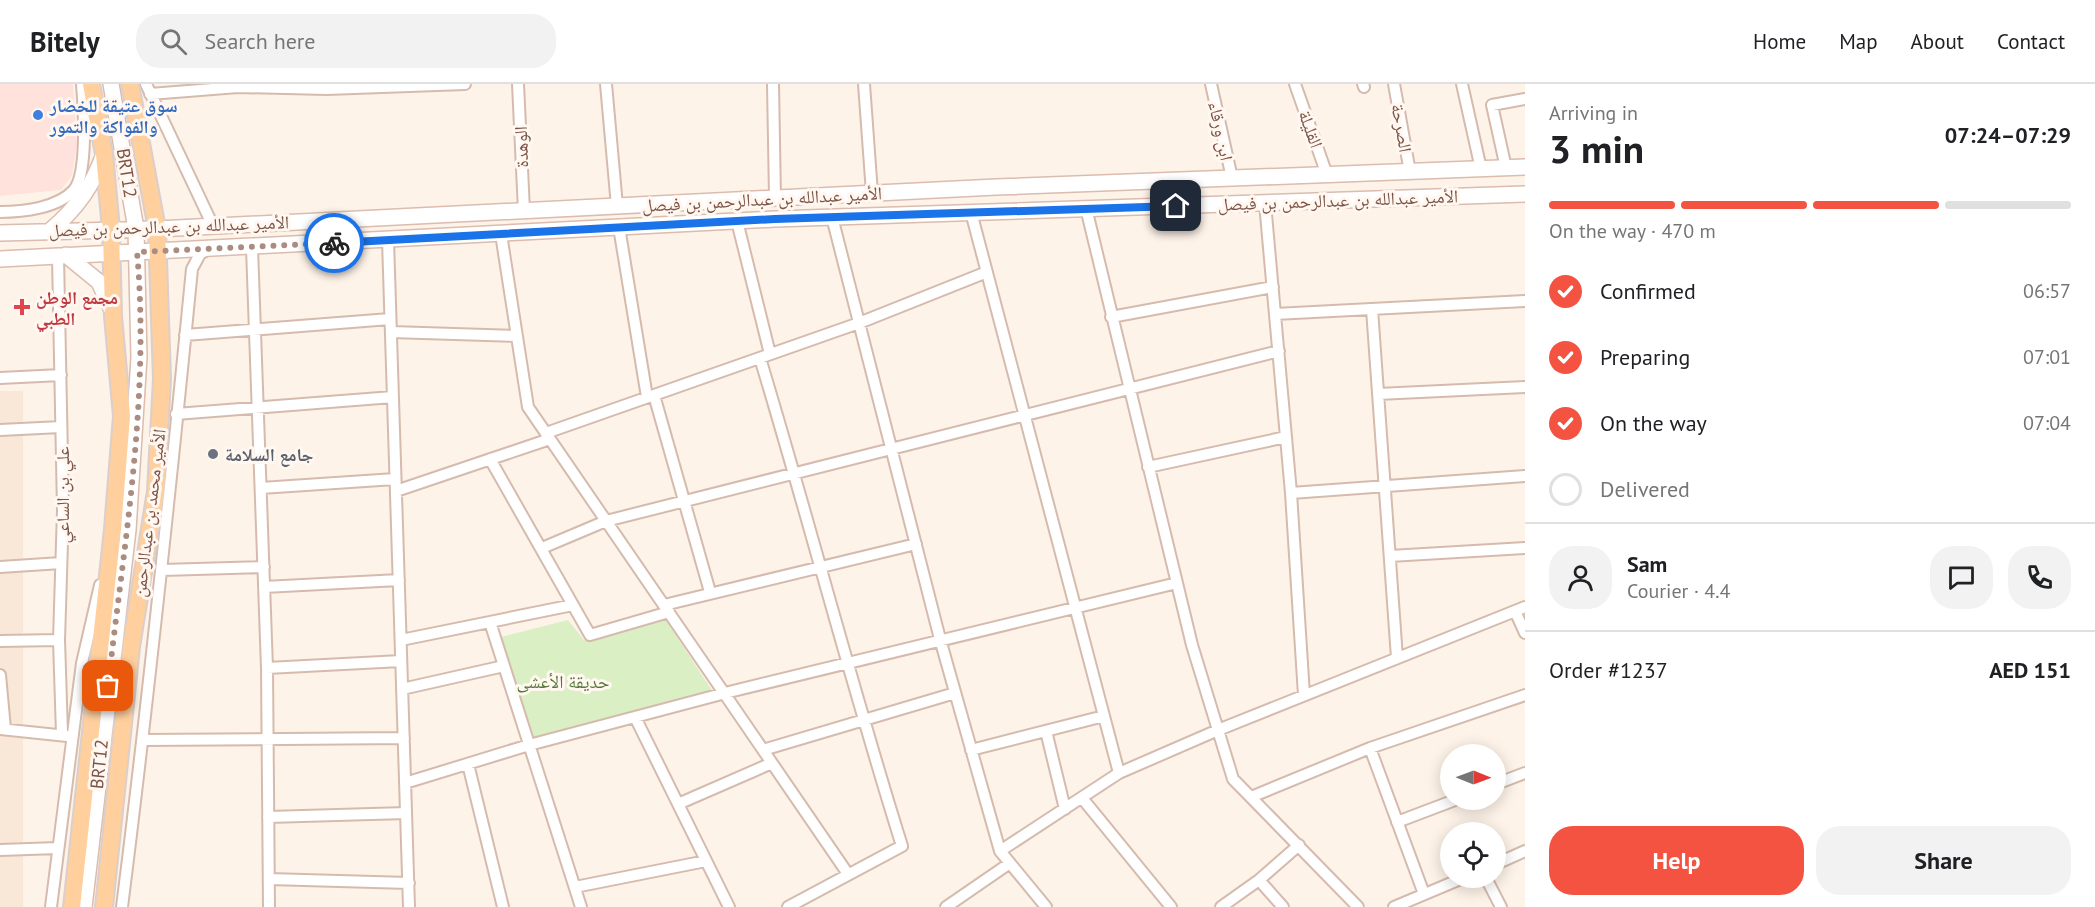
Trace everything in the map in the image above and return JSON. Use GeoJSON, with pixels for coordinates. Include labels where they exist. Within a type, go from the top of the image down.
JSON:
{"type":"FeatureCollection","features":[{"type":"Feature","properties":{"kind":"main road"},"geometry":{"type":"LineString","coordinates":[[72,907],[113,530],[122,416],[113,316],[111,229],[104,154],[91,84]]}},
{"type":"Feature","properties":{"kind":"main road","name":"BRT12"},"geometry":{"type":"LineString","coordinates":[[84,907],[133,461],[139,357],[136,229],[111,84]]}},
{"type":"Feature","properties":{"kind":"main road","name":"الأمير محمد بن عبدالرحمن"},"geometry":{"type":"LineString","coordinates":[[104,907],[131,647],[156,491],[162,391],[157,229],[130,84]]}},
{"type":"Feature","properties":{"kind":"main road"},"geometry":{"type":"LineString","coordinates":[[0,225],[46,230],[76,207],[91,185],[104,154]]}},
{"type":"Feature","properties":{"kind":"main road","name":"الأمير عبدالله بن عبدالرحمن بن فيصل"},"geometry":{"type":"LineString","coordinates":[[0,233],[46,230],[157,229],[872,193],[1525,167]]}},
{"type":"Feature","properties":{"kind":"main road","name":"الأمير عبدالله بن عبدالرحمن بن فيصل"},"geometry":{"type":"LineString","coordinates":[[0,259],[213,247],[252,248],[737,221],[1525,194]]}},
{"type":"Feature","properties":{"kind":"main road"},"geometry":{"type":"LineString","coordinates":[[62,255],[99,282],[106,294],[113,316]]}},
{"type":"Feature","properties":{"kind":"street"},"geometry":{"type":"LineString","coordinates":[[0,212],[56,204],[75,189],[84,156],[82,84]]}},
{"type":"Feature","properties":{"kind":"street"},"geometry":{"type":"LineString","coordinates":[[213,226],[148,89],[238,85],[465,84]]}},
{"type":"Feature","properties":{"kind":"street","name":"الوهدة"},"geometry":{"type":"LineString","coordinates":[[518,84],[524,211]]}},
{"type":"Feature","properties":{"kind":"street"},"geometry":{"type":"LineString","coordinates":[[606,84],[617,206]]}},
{"type":"Feature","properties":{"kind":"street"},"geometry":{"type":"LineString","coordinates":[[773,84],[775,198]]}},
{"type":"Feature","properties":{"kind":"street"},"geometry":{"type":"LineString","coordinates":[[864,84],[872,193]]}},
{"type":"Feature","properties":{"kind":"street","name":"ابن ورقاء"},"geometry":{"type":"LineString","coordinates":[[1211,84],[1232,178]]}},
{"type":"Feature","properties":{"kind":"street","name":"القليلة"},"geometry":{"type":"LineString","coordinates":[[1295,84],[1328,175]]}},
{"type":"Feature","properties":{"kind":"street","name":"الصرحة"},"geometry":{"type":"LineString","coordinates":[[1394,84],[1410,172]]}},
{"type":"Feature","properties":{"kind":"street"},"geometry":{"type":"LineString","coordinates":[[1462,84],[1482,169]]}},
{"type":"Feature","properties":{"kind":"street"},"geometry":{"type":"LineString","coordinates":[[1506,168],[1492,105],[1525,99]]}},
{"type":"Feature","properties":{"kind":"street"},"geometry":{"type":"LineString","coordinates":[[1265,202],[1291,493],[1304,695]]}},
{"type":"Feature","properties":{"kind":"street"},"geometry":{"type":"LineString","coordinates":[[1086,208],[1192,645],[1233,778],[1358,907]]}},
{"type":"Feature","properties":{"kind":"street"},"geometry":{"type":"LineString","coordinates":[[971,212],[1119,773]]}},
{"type":"Feature","properties":{"kind":"street"},"geometry":{"type":"LineString","coordinates":[[832,217],[940,639],[1000,851],[1046,907]]}},
{"type":"Feature","properties":{"kind":"street"},"geometry":{"type":"LineString","coordinates":[[737,221],[765,356],[819,567],[849,662],[862,721],[902,846],[788,907]]}},
{"type":"Feature","properties":{"kind":"street"},"geometry":{"type":"LineString","coordinates":[[619,227],[650,396],[710,592]]}},
{"type":"Feature","properties":{"kind":"street"},"geometry":{"type":"LineString","coordinates":[[501,234],[528,407],[848,874]]}},
{"type":"Feature","properties":{"kind":"street"},"geometry":{"type":"LineString","coordinates":[[388,240],[409,907]]}},
{"type":"Feature","properties":{"kind":"street"},"geometry":{"type":"LineString","coordinates":[[122,907],[144,740],[174,426],[192,269],[200,254],[213,247]]}},
{"type":"Feature","properties":{"kind":"street"},"geometry":{"type":"LineString","coordinates":[[252,248],[267,669],[269,907]]}},
{"type":"Feature","properties":{"kind":"street","name":"علي بن الساعي"},"geometry":{"type":"LineString","coordinates":[[62,255],[62,563],[59,640],[67,736]]}},
{"type":"Feature","properties":{"kind":"street"},"geometry":{"type":"LineString","coordinates":[[396,491],[490,459],[650,396],[859,323],[987,272]]}},
{"type":"Feature","properties":{"kind":"street"},"geometry":{"type":"LineString","coordinates":[[1112,317],[1273,286]]}},
{"type":"Feature","properties":{"kind":"street"},"geometry":{"type":"LineString","coordinates":[[1275,314],[1525,301]]}},
{"type":"Feature","properties":{"kind":"street"},"geometry":{"type":"LineString","coordinates":[[1372,309],[1397,658]]}},
{"type":"Feature","properties":{"kind":"street"},"geometry":{"type":"LineString","coordinates":[[185,335],[390,319]]}},
{"type":"Feature","properties":{"kind":"street"},"geometry":{"type":"LineString","coordinates":[[391,332],[517,336]]}},
{"type":"Feature","properties":{"kind":"street"},"geometry":{"type":"LineString","coordinates":[[542,548],[606,521],[1279,351]]}},
{"type":"Feature","properties":{"kind":"street"},"geometry":{"type":"LineString","coordinates":[[0,378],[61,375]]}},
{"type":"Feature","properties":{"kind":"street"},"geometry":{"type":"LineString","coordinates":[[1378,394],[1525,387]]}},
{"type":"Feature","properties":{"kind":"street"},"geometry":{"type":"LineString","coordinates":[[162,391],[174,426]]}},
{"type":"Feature","properties":{"kind":"street"},"geometry":{"type":"LineString","coordinates":[[176,414],[393,397]]}},
{"type":"Feature","properties":{"kind":"street"},"geometry":{"type":"LineString","coordinates":[[159,446],[174,426]]}},
{"type":"Feature","properties":{"kind":"street"},"geometry":{"type":"LineString","coordinates":[[0,430],[62,427]]}},
{"type":"Feature","properties":{"kind":"street"},"geometry":{"type":"LineString","coordinates":[[1148,467],[1286,437]]}},
{"type":"Feature","properties":{"kind":"street"},"geometry":{"type":"LineString","coordinates":[[490,459],[590,635],[710,592],[916,544]]}},
{"type":"Feature","properties":{"kind":"street"},"geometry":{"type":"LineString","coordinates":[[1291,493],[1525,476]]}},
{"type":"Feature","properties":{"kind":"street"},"geometry":{"type":"LineString","coordinates":[[261,488],[395,479]]}},
{"type":"Feature","properties":{"kind":"street","name":"الأمير محمد بن عبدالرحمن"},"geometry":{"type":"LineString","coordinates":[[51,907],[67,736],[113,530]]}},
{"type":"Feature","properties":{"kind":"street"},"geometry":{"type":"LineString","coordinates":[[1390,556],[1525,548]]}},
{"type":"Feature","properties":{"kind":"street"},"geometry":{"type":"LineString","coordinates":[[0,567],[62,563]]}},
{"type":"Feature","properties":{"kind":"street"},"geometry":{"type":"LineString","coordinates":[[162,570],[264,567]]}},
{"type":"Feature","properties":{"kind":"street"},"geometry":{"type":"LineString","coordinates":[[264,587],[399,580]]}},
{"type":"Feature","properties":{"kind":"street"},"geometry":{"type":"LineString","coordinates":[[405,783],[529,745],[724,693],[1177,583]]}},
{"type":"Feature","properties":{"kind":"street"},"geometry":{"type":"LineString","coordinates":[[400,640],[573,605]]}},
{"type":"Feature","properties":{"kind":"street"},"geometry":{"type":"LineString","coordinates":[[1000,851],[1119,773],[1218,730],[1520,609],[1525,633]]}},
{"type":"Feature","properties":{"kind":"street"},"geometry":{"type":"LineString","coordinates":[[490,622],[581,907]]}},
{"type":"Feature","properties":{"kind":"street"},"geometry":{"type":"LineString","coordinates":[[0,641],[59,640]]}},
{"type":"Feature","properties":{"kind":"street"},"geometry":{"type":"LineString","coordinates":[[267,669],[401,661]]}},
{"type":"Feature","properties":{"kind":"street"},"geometry":{"type":"LineString","coordinates":[[402,689],[504,666]]}},
{"type":"Feature","properties":{"kind":"street"},"geometry":{"type":"LineString","coordinates":[[0,675],[2,729],[67,736]]}},
{"type":"Feature","properties":{"kind":"street"},"geometry":{"type":"LineString","coordinates":[[763,750],[955,693]]}},
{"type":"Feature","properties":{"kind":"street"},"geometry":{"type":"LineString","coordinates":[[1251,797],[1370,748],[1525,694]]}},
{"type":"Feature","properties":{"kind":"street"},"geometry":{"type":"LineString","coordinates":[[971,750],[1104,716]]}},
{"type":"Feature","properties":{"kind":"street"},"geometry":{"type":"LineString","coordinates":[[635,717],[727,907]]}},
{"type":"Feature","properties":{"kind":"street"},"geometry":{"type":"LineString","coordinates":[[1046,731],[1065,809]]}},
{"type":"Feature","properties":{"kind":"street"},"geometry":{"type":"LineString","coordinates":[[144,740],[404,738]]}},
{"type":"Feature","properties":{"kind":"street"},"geometry":{"type":"LineString","coordinates":[[1370,748],[1424,894]]}},
{"type":"Feature","properties":{"kind":"street"},"geometry":{"type":"LineString","coordinates":[[678,804],[772,763]]}},
{"type":"Feature","properties":{"kind":"street"},"geometry":{"type":"LineString","coordinates":[[468,764],[503,907]]}},
{"type":"Feature","properties":{"kind":"street"},"geometry":{"type":"LineString","coordinates":[[1506,780],[1525,773]]}},
{"type":"Feature","properties":{"kind":"street"},"geometry":{"type":"LineString","coordinates":[[1082,798],[1171,907]]}},
{"type":"Feature","properties":{"kind":"street"},"geometry":{"type":"LineString","coordinates":[[1397,822],[1440,806]]}},
{"type":"Feature","properties":{"kind":"street"},"geometry":{"type":"LineString","coordinates":[[268,817],[406,813]]}},
{"type":"Feature","properties":{"kind":"street"},"geometry":{"type":"LineString","coordinates":[[1221,907],[1259,880],[1299,846]]}},
{"type":"Feature","properties":{"kind":"street"},"geometry":{"type":"LineString","coordinates":[[0,850],[58,848]]}},
{"type":"Feature","properties":{"kind":"street"},"geometry":{"type":"LineString","coordinates":[[1506,860],[1525,851]]}},
{"type":"Feature","properties":{"kind":"street"},"geometry":{"type":"LineString","coordinates":[[575,887],[706,861]]}},
{"type":"Feature","properties":{"kind":"street"},"geometry":{"type":"LineString","coordinates":[[946,907],[1010,863]]}},
{"type":"Feature","properties":{"kind":"street"},"geometry":{"type":"LineString","coordinates":[[269,879],[408,883]]}},
{"type":"Feature","properties":{"kind":"street"},"geometry":{"type":"LineString","coordinates":[[1259,880],[1283,907]]}},
{"type":"Feature","properties":{"kind":"street"},"geometry":{"type":"LineString","coordinates":[[1394,907],[1440,887]]}},
{"type":"Feature","properties":{"kind":"street"},"geometry":{"type":"LineString","coordinates":[[1491,888],[1501,907]]}},
{"type":"Feature","properties":{"kind":"shaded area","name":"سوق عتيقة للخضار والفواكة والتمور"},"geometry":{"type":"Polygon","coordinates":[[[0,84],[73,84],[77,145],[72,175],[61,190],[0,196],[0,84]]]}},
{"type":"Feature","properties":{"kind":"shaded area"},"geometry":{"type":"Polygon","coordinates":[[[0,391],[23,391],[23,907],[0,907],[0,391]]]}},
{"type":"Feature","properties":{"kind":"green space","name":"حديقة الأعشى"},"geometry":{"type":"Polygon","coordinates":[[[662,614],[713,692],[534,737],[501,637],[568,620],[584,640],[662,614]]]}},
{"type":"Feature","properties":{"kind":"way so far"},"geometry":{"type":"LineString","coordinates":[[108,686],[128,530],[135,438],[139,357],[137,252],[334,243]]}},
{"type":"Feature","properties":{"kind":"place","name":"سوق عتيقة للخضار والفواكة والتمور"},"geometry":{"type":"Point","coordinates":[38,115]}},
{"type":"Feature","properties":{"kind":"place","name":"مجمع الوطن الطبي"},"geometry":{"type":"Point","coordinates":[22,307]}},
{"type":"Feature","properties":{"kind":"place","name":"جامع السلامة"},"geometry":{"type":"Point","coordinates":[213,454]}},
{"type":"Feature","properties":{"kind":"route"},"geometry":{"type":"LineString","coordinates":[[334,243],[775,219],[1176,206]]}}]}
